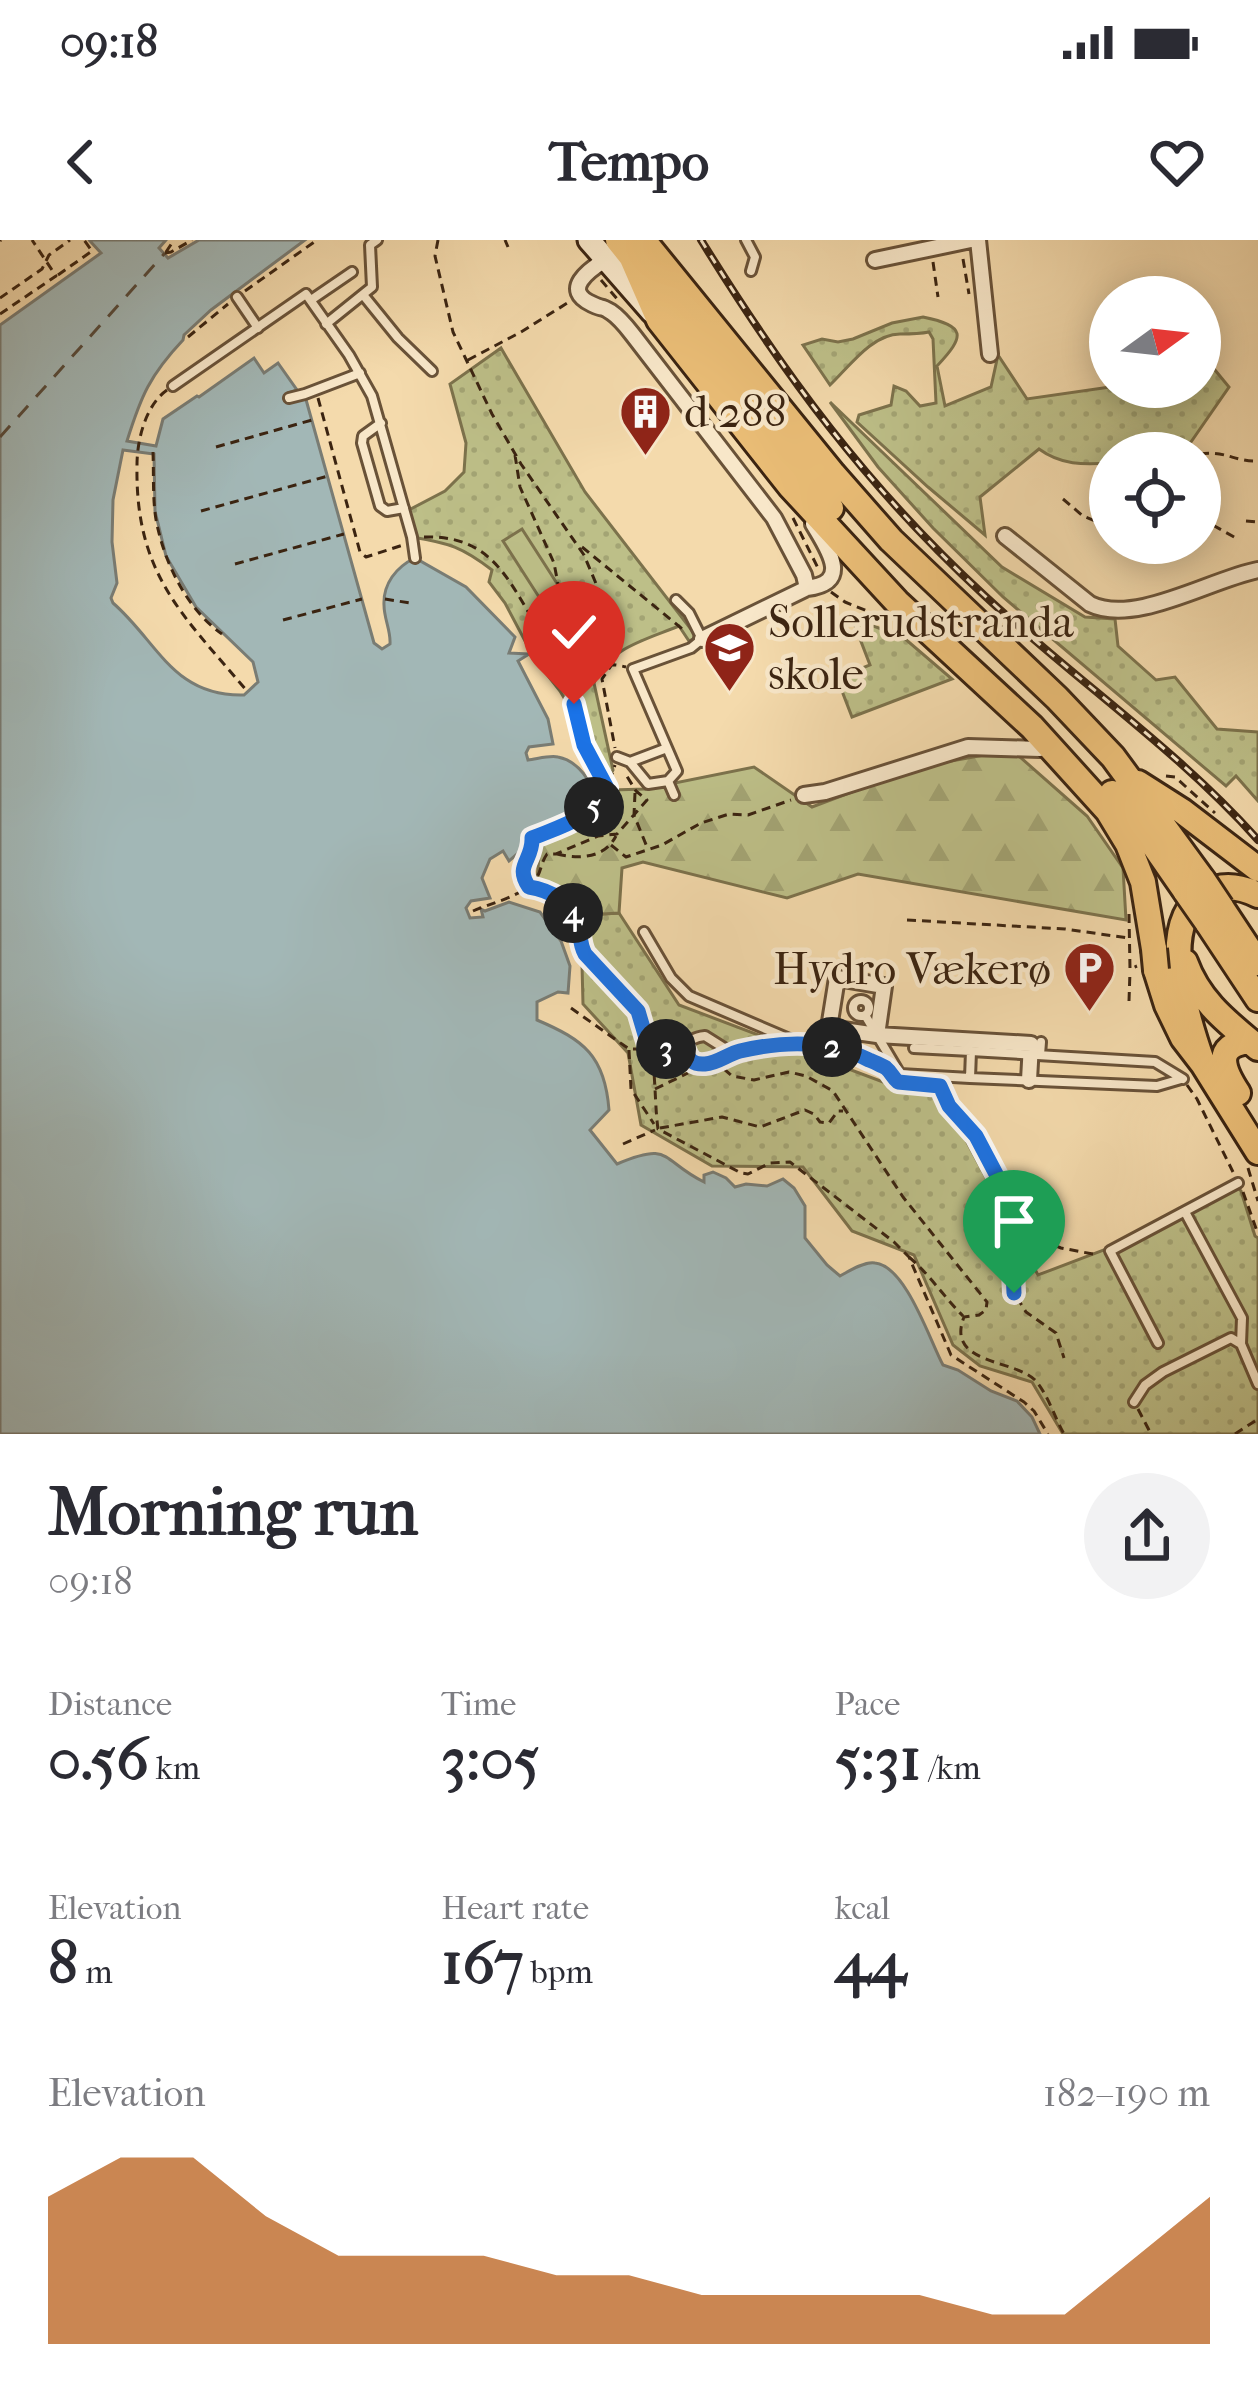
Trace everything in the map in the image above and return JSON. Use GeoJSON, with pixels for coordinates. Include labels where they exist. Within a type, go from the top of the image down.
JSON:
{"type":"FeatureCollection","features":[{"type":"Feature","properties":{"kind":"highway"},"geometry":{"type":"LineString","coordinates":[[633,248],[659,320],[790,486],[897,602],[1032,727],[1108,812],[1137,865],[1148,902],[1155,959],[1193,1072],[1258,1152]]}},
{"type":"Feature","properties":{"kind":"highway"},"geometry":{"type":"LineString","coordinates":[[633,248],[875,523],[1068,710],[1128,776],[1214,915],[1258,999]]}},
{"type":"Feature","properties":{"kind":"highway"},"geometry":{"type":"LineString","coordinates":[[633,248],[846,525],[1077,753],[1194,886]]}},
{"type":"Feature","properties":{"kind":"highway"},"geometry":{"type":"LineString","coordinates":[[1128,776],[1258,869]]}},
{"type":"Feature","properties":{"kind":"highway"},"geometry":{"type":"LineString","coordinates":[[1155,959],[1204,894],[1227,886],[1258,896]]}},
{"type":"Feature","properties":{"kind":"highway"},"geometry":{"type":"LineString","coordinates":[[1214,915],[1258,963]]}},
{"type":"Feature","properties":{"kind":"highway"},"geometry":{"type":"LineString","coordinates":[[1155,959],[1192,980],[1218,1015],[1254,1045]]}},
{"type":"Feature","properties":{"kind":"highway"},"geometry":{"type":"LineString","coordinates":[[1254,1045],[1238,1042],[1229,1048],[1224,1066],[1258,1126]]}},
{"type":"Feature","properties":{"kind":"street"},"geometry":{"type":"LineString","coordinates":[[589,240],[633,248]]}},
{"type":"Feature","properties":{"kind":"street"},"geometry":{"type":"LineString","coordinates":[[875,260],[975,240],[990,354]]}},
{"type":"Feature","properties":{"kind":"street"},"geometry":{"type":"LineString","coordinates":[[633,248],[585,274],[580,295],[620,319],[692,410],[774,518],[807,588]]}},
{"type":"Feature","properties":{"kind":"street"},"geometry":{"type":"LineString","coordinates":[[700,640],[807,588],[825,584],[834,564],[830,552],[790,486]]}},
{"type":"Feature","properties":{"kind":"street"},"geometry":{"type":"LineString","coordinates":[[1005,536],[1070,590],[1105,611],[1139,607],[1258,570]]}},
{"type":"Feature","properties":{"kind":"street"},"geometry":{"type":"LineString","coordinates":[[804,795],[968,747],[1040,749]]}},
{"type":"Feature","properties":{"kind":"street"},"geometry":{"type":"LineString","coordinates":[[877,1034],[884,986],[837,978],[829,1028],[877,1034],[1031,1044],[1037,1051],[1029,1080]]}},
{"type":"Feature","properties":{"kind":"lane"},"geometry":{"type":"LineString","coordinates":[[326,324],[372,287],[370,244],[376,240]]}},
{"type":"Feature","properties":{"kind":"lane"},"geometry":{"type":"LineString","coordinates":[[746,240],[755,256],[751,271]]}},
{"type":"Feature","properties":{"kind":"lane"},"geometry":{"type":"LineString","coordinates":[[310,300],[352,272]]}},
{"type":"Feature","properties":{"kind":"lane"},"geometry":{"type":"LineString","coordinates":[[173,386],[306,294],[372,396],[415,559]]}},
{"type":"Feature","properties":{"kind":"lane"},"geometry":{"type":"LineString","coordinates":[[364,296],[433,371]]}},
{"type":"Feature","properties":{"kind":"lane"},"geometry":{"type":"LineString","coordinates":[[237,297],[258,328]]}},
{"type":"Feature","properties":{"kind":"lane"},"geometry":{"type":"LineString","coordinates":[[289,398],[360,373]]}},
{"type":"Feature","properties":{"kind":"lane"},"geometry":{"type":"LineString","coordinates":[[381,423],[363,436],[362,443],[380,506],[387,511],[404,508]]}},
{"type":"Feature","properties":{"kind":"lane"},"geometry":{"type":"LineString","coordinates":[[617,758],[630,762],[648,784],[668,781],[677,771],[633,668],[700,640],[689,613],[676,600]]}},
{"type":"Feature","properties":{"kind":"lane"},"geometry":{"type":"LineString","coordinates":[[630,762],[667,748]]}},
{"type":"Feature","properties":{"kind":"lane"},"geometry":{"type":"LineString","coordinates":[[668,781],[674,795]]}},
{"type":"Feature","properties":{"kind":"lane"},"geometry":{"type":"LineString","coordinates":[[644,932],[671,978],[688,996],[801,1044]]}},
{"type":"Feature","properties":{"kind":"lane"},"geometry":{"type":"LineString","coordinates":[[865,1015],[900,1074]]}},
{"type":"Feature","properties":{"kind":"lane"},"geometry":{"type":"LineString","coordinates":[[732,1053],[705,1036],[688,1042],[685,1050],[699,1064],[758,1047],[801,1044],[857,1054],[900,1074],[970,1078],[1157,1086],[1193,1072]]}},
{"type":"Feature","properties":{"kind":"lane"},"geometry":{"type":"LineString","coordinates":[[914,1048],[1037,1051],[1155,1062],[1193,1072]]}},
{"type":"Feature","properties":{"kind":"lane"},"geometry":{"type":"LineString","coordinates":[[970,1078],[971,1052]]}},
{"type":"Feature","properties":{"kind":"lane"},"geometry":{"type":"LineString","coordinates":[[1235,1083],[1246,1087]]}},
{"type":"Feature","properties":{"kind":"lane"},"geometry":{"type":"LineString","coordinates":[[1158,1343],[1110,1251],[1238,1183]]}},
{"type":"Feature","properties":{"kind":"lane"},"geometry":{"type":"LineString","coordinates":[[1185,1212],[1242,1318],[1241,1344],[1258,1384]]}},
{"type":"Feature","properties":{"kind":"lane"},"geometry":{"type":"LineString","coordinates":[[1135,1402],[1144,1384],[1163,1372],[1224,1340],[1232,1338],[1241,1344]]}},
{"type":"Feature","properties":{"kind":"path"},"geometry":{"type":"LineString","coordinates":[[32,240],[56,276]]}},
{"type":"Feature","properties":{"kind":"path"},"geometry":{"type":"LineString","coordinates":[[0,298],[42,269],[49,255],[70,240]]}},
{"type":"Feature","properties":{"kind":"path"},"geometry":{"type":"LineString","coordinates":[[0,314],[92,250],[84,240]]}},
{"type":"Feature","properties":{"kind":"path"},"geometry":{"type":"LineString","coordinates":[[174,240],[164,253],[192,240]]}},
{"type":"Feature","properties":{"kind":"path"},"geometry":{"type":"LineString","coordinates":[[188,337],[317,240]]}},
{"type":"Feature","properties":{"kind":"path"},"geometry":{"type":"LineString","coordinates":[[437,240],[435,256],[453,332],[514,453],[576,542],[600,593],[613,648],[614,664],[602,680],[617,758],[635,791],[646,800],[611,845],[597,854],[578,859],[547,854],[529,887],[472,911]]}},
{"type":"Feature","properties":{"kind":"path"},"geometry":{"type":"LineString","coordinates":[[505,240],[508,247]]}},
{"type":"Feature","properties":{"kind":"path"},"geometry":{"type":"LineString","coordinates":[[963,259],[969,294]]}},
{"type":"Feature","properties":{"kind":"path"},"geometry":{"type":"LineString","coordinates":[[933,262],[938,297]]}},
{"type":"Feature","properties":{"kind":"path"},"geometry":{"type":"LineString","coordinates":[[466,360],[580,295]]}},
{"type":"Feature","properties":{"kind":"path"},"geometry":{"type":"LineString","coordinates":[[173,386],[154,400],[137,453],[137,494],[151,564],[177,608],[247,692]]}},
{"type":"Feature","properties":{"kind":"path"},"geometry":{"type":"LineString","coordinates":[[316,390],[360,552],[366,556],[442,536],[468,543],[497,562],[547,643],[561,656],[633,668]]}},
{"type":"Feature","properties":{"kind":"path"},"geometry":{"type":"LineString","coordinates":[[216,447],[312,420]]}},
{"type":"Feature","properties":{"kind":"path"},"geometry":{"type":"LineString","coordinates":[[153,452],[157,527],[175,574],[202,620],[222,634]]}},
{"type":"Feature","properties":{"kind":"path"},"geometry":{"type":"LineString","coordinates":[[514,453],[520,487],[554,563],[574,660]]}},
{"type":"Feature","properties":{"kind":"path"},"geometry":{"type":"LineString","coordinates":[[1221,453],[1258,461]]}},
{"type":"Feature","properties":{"kind":"path"},"geometry":{"type":"LineString","coordinates":[[201,511],[328,476]]}},
{"type":"Feature","properties":{"kind":"path"},"geometry":{"type":"LineString","coordinates":[[1063,499],[1089,518]]}},
{"type":"Feature","properties":{"kind":"path"},"geometry":{"type":"LineString","coordinates":[[1246,521],[1258,521]]}},
{"type":"Feature","properties":{"kind":"path"},"geometry":{"type":"LineString","coordinates":[[1221,530],[1236,538]]}},
{"type":"Feature","properties":{"kind":"path"},"geometry":{"type":"LineString","coordinates":[[235,564],[344,534]]}},
{"type":"Feature","properties":{"kind":"path"},"geometry":{"type":"LineString","coordinates":[[576,542],[700,640]]}},
{"type":"Feature","properties":{"kind":"path"},"geometry":{"type":"LineString","coordinates":[[385,598],[410,603]]}},
{"type":"Feature","properties":{"kind":"path"},"geometry":{"type":"LineString","coordinates":[[283,620],[362,599]]}},
{"type":"Feature","properties":{"kind":"path"},"geometry":{"type":"LineString","coordinates":[[606,619],[561,678],[574,704],[584,745],[607,788]]}},
{"type":"Feature","properties":{"kind":"path"},"geometry":{"type":"LineString","coordinates":[[617,758],[594,808],[564,827],[532,838],[522,869],[529,887],[550,893],[573,914],[585,954],[638,1011],[649,1048],[658,1129]]}},
{"type":"Feature","properties":{"kind":"path"},"geometry":{"type":"LineString","coordinates":[[1166,776],[1175,777],[1227,823]]}},
{"type":"Feature","properties":{"kind":"path"},"geometry":{"type":"LineString","coordinates":[[635,791],[634,815],[648,848]]}},
{"type":"Feature","properties":{"kind":"path"},"geometry":{"type":"LineString","coordinates":[[611,845],[626,857],[701,823],[729,814],[748,815],[804,795]]}},
{"type":"Feature","properties":{"kind":"path"},"geometry":{"type":"LineString","coordinates":[[556,854],[577,843],[617,834]]}},
{"type":"Feature","properties":{"kind":"path"},"geometry":{"type":"LineString","coordinates":[[907,920],[1065,929],[1130,938]]}},
{"type":"Feature","properties":{"kind":"path"},"geometry":{"type":"LineString","coordinates":[[1129,1001],[1155,959]]}},
{"type":"Feature","properties":{"kind":"path"},"geometry":{"type":"LineString","coordinates":[[571,1008],[628,1049],[685,1050]]}},
{"type":"Feature","properties":{"kind":"path"},"geometry":{"type":"LineString","coordinates":[[628,1049],[631,1090],[658,1129],[741,1173],[790,1162],[894,1242],[931,1276],[964,1317],[986,1310],[987,1302],[903,1197],[833,1091],[789,1072],[754,1080],[732,1076],[716,1061]]}},
{"type":"Feature","properties":{"kind":"path"},"geometry":{"type":"LineString","coordinates":[[655,1089],[699,1064]]}},
{"type":"Feature","properties":{"kind":"path"},"geometry":{"type":"LineString","coordinates":[[1193,1072],[1197,1099],[1258,1234]]}},
{"type":"Feature","properties":{"kind":"path"},"geometry":{"type":"LineString","coordinates":[[940,1086],[949,1106],[976,1136],[1025,1234],[1077,1252],[1110,1251]]}},
{"type":"Feature","properties":{"kind":"path"},"geometry":{"type":"LineString","coordinates":[[623,1144],[658,1129],[722,1117],[760,1127],[805,1110],[829,1123],[838,1111],[847,1111]]}},
{"type":"Feature","properties":{"kind":"path"},"geometry":{"type":"LineString","coordinates":[[1025,1234],[1013,1270],[1014,1293],[1026,1312],[1056,1333],[1064,1358]]}},
{"type":"Feature","properties":{"kind":"path"},"geometry":{"type":"LineString","coordinates":[[909,1258],[951,1355],[1024,1402],[1048,1434]]}},
{"type":"Feature","properties":{"kind":"path"},"geometry":{"type":"LineString","coordinates":[[964,1317],[960,1328],[971,1351],[1037,1382],[1064,1434]]}},
{"type":"Feature","properties":{"kind":"path"},"geometry":{"type":"LineString","coordinates":[[1135,1402],[1151,1434]]}},
{"type":"Feature","properties":{"kind":"path"},"geometry":{"type":"LineString","coordinates":[[1235,1434],[1258,1420]]}},
{"type":"Feature","properties":{"kind":"green space"},"geometry":{"type":"Polygon","coordinates":[[[923,317],[954,329],[953,347],[937,366],[945,406],[991,387],[998,355],[1027,399],[1089,390],[1089,408],[1214,408],[1198,432],[1089,432],[1089,464],[1064,461],[1039,449],[980,497],[985,535],[857,422],[859,415],[891,405],[894,386],[920,406],[936,403],[929,332],[880,339],[830,385],[803,345],[822,339],[853,339],[923,317]]]}},
{"type":"Feature","properties":{"kind":"green space"},"geometry":{"type":"Polygon","coordinates":[[[501,348],[585,492],[697,637],[689,641],[679,626],[630,646],[600,671],[594,683],[613,770],[607,781],[581,749],[573,713],[489,582],[492,570],[455,547],[412,537],[405,512],[445,491],[464,472],[466,443],[450,384],[501,348]]]}},
{"type":"Feature","properties":{"kind":"green space"},"geometry":{"type":"Polygon","coordinates":[[[830,402],[1002,567],[1085,617],[1115,619],[1118,646],[1156,680],[1175,677],[1217,729],[1258,732],[1258,801],[1236,776],[1226,786],[1003,597],[878,467],[830,402]]]}},
{"type":"Feature","properties":{"kind":"green space"},"geometry":{"type":"Polygon","coordinates":[[[522,529],[558,585],[539,597],[503,541],[522,529]]]}},
{"type":"Feature","properties":{"kind":"green space"},"geometry":{"type":"Polygon","coordinates":[[[852,618],[903,637],[952,679],[852,717],[837,678],[870,665],[852,618]]]}},
{"type":"Feature","properties":{"kind":"green space"},"geometry":{"type":"Polygon","coordinates":[[[1012,750],[1087,816],[1123,868],[1126,920],[858,874],[787,898],[643,862],[622,868],[619,913],[570,916],[558,899],[536,892],[540,843],[580,821],[612,790],[645,789],[754,767],[812,807],[918,767],[1012,750]]]}},
{"type":"Feature","properties":{"kind":"green space"},"geometry":{"type":"Polygon","coordinates":[[[619,913],[679,1005],[883,1082],[937,1086],[1038,1275],[1104,1250],[1233,1183],[1241,1191],[1258,1238],[1258,1434],[1063,1434],[1032,1382],[980,1366],[953,1345],[914,1255],[852,1231],[803,1167],[712,1166],[641,1125],[628,1053],[583,1004],[582,964],[570,916],[619,913]]]}},
{"type":"Feature","properties":{"kind":"shaded area"},"geometry":{"type":"Polygon","coordinates":[[[166,240],[159,248],[168,258],[199,240],[305,240],[184,335],[148,387],[127,441],[156,446],[163,419],[254,358],[264,373],[278,363],[297,390],[288,393],[289,398],[305,396],[374,643],[382,649],[390,644],[384,597],[392,577],[408,562],[415,558],[466,587],[515,637],[509,653],[529,654],[518,661],[548,719],[553,744],[529,747],[528,760],[565,759],[591,786],[595,800],[581,812],[533,834],[529,844],[509,861],[503,851],[490,859],[482,878],[490,898],[471,901],[466,908],[470,918],[483,917],[481,909],[509,902],[540,912],[561,941],[570,966],[568,993],[558,992],[537,1002],[537,1020],[568,1035],[597,1063],[609,1110],[590,1130],[617,1164],[657,1154],[704,1182],[704,1175],[713,1172],[735,1187],[767,1186],[783,1179],[805,1206],[805,1238],[827,1265],[840,1276],[867,1263],[886,1267],[907,1290],[943,1365],[1017,1401],[1040,1434],[0,1434],[0,325],[101,253],[90,241],[166,240]],[[123,450],[113,500],[117,583],[111,598],[183,677],[220,693],[244,695],[258,682],[253,662],[196,607],[166,556],[155,511],[154,454],[123,450]]]}},
{"type":"Feature","properties":{"kind":"ferry route"},"geometry":{"type":"LineString","coordinates":[[0,437],[165,253]]}},
{"type":"Feature","properties":{"kind":"railway"},"geometry":{"type":"LineString","coordinates":[[701,240],[797,384],[903,514],[985,596],[1194,775],[1258,840]]}},
{"type":"Feature","properties":{"kind":"place","name":"d 288"},"geometry":{"type":"Point","coordinates":[645,457]}},
{"type":"Feature","properties":{"kind":"place","name":"Sollerudstranda skole"},"geometry":{"type":"Point","coordinates":[729,693]}},
{"type":"Feature","properties":{"kind":"place","name":"Hydro Vækerø"},"geometry":{"type":"Point","coordinates":[1090,1014]}},
{"type":"Feature","properties":{"kind":"route"},"geometry":{"type":"LineString","coordinates":[[574,704],[584,745],[607,788],[586,814],[532,838],[523,878],[529,887],[550,893],[573,914],[585,954],[638,1011],[649,1048],[685,1050],[692,1061],[710,1064],[758,1047],[837,1048],[885,1067],[898,1082],[940,1086],[954,1113],[976,1136],[1025,1229],[1013,1270],[1014,1293]]}}]}
